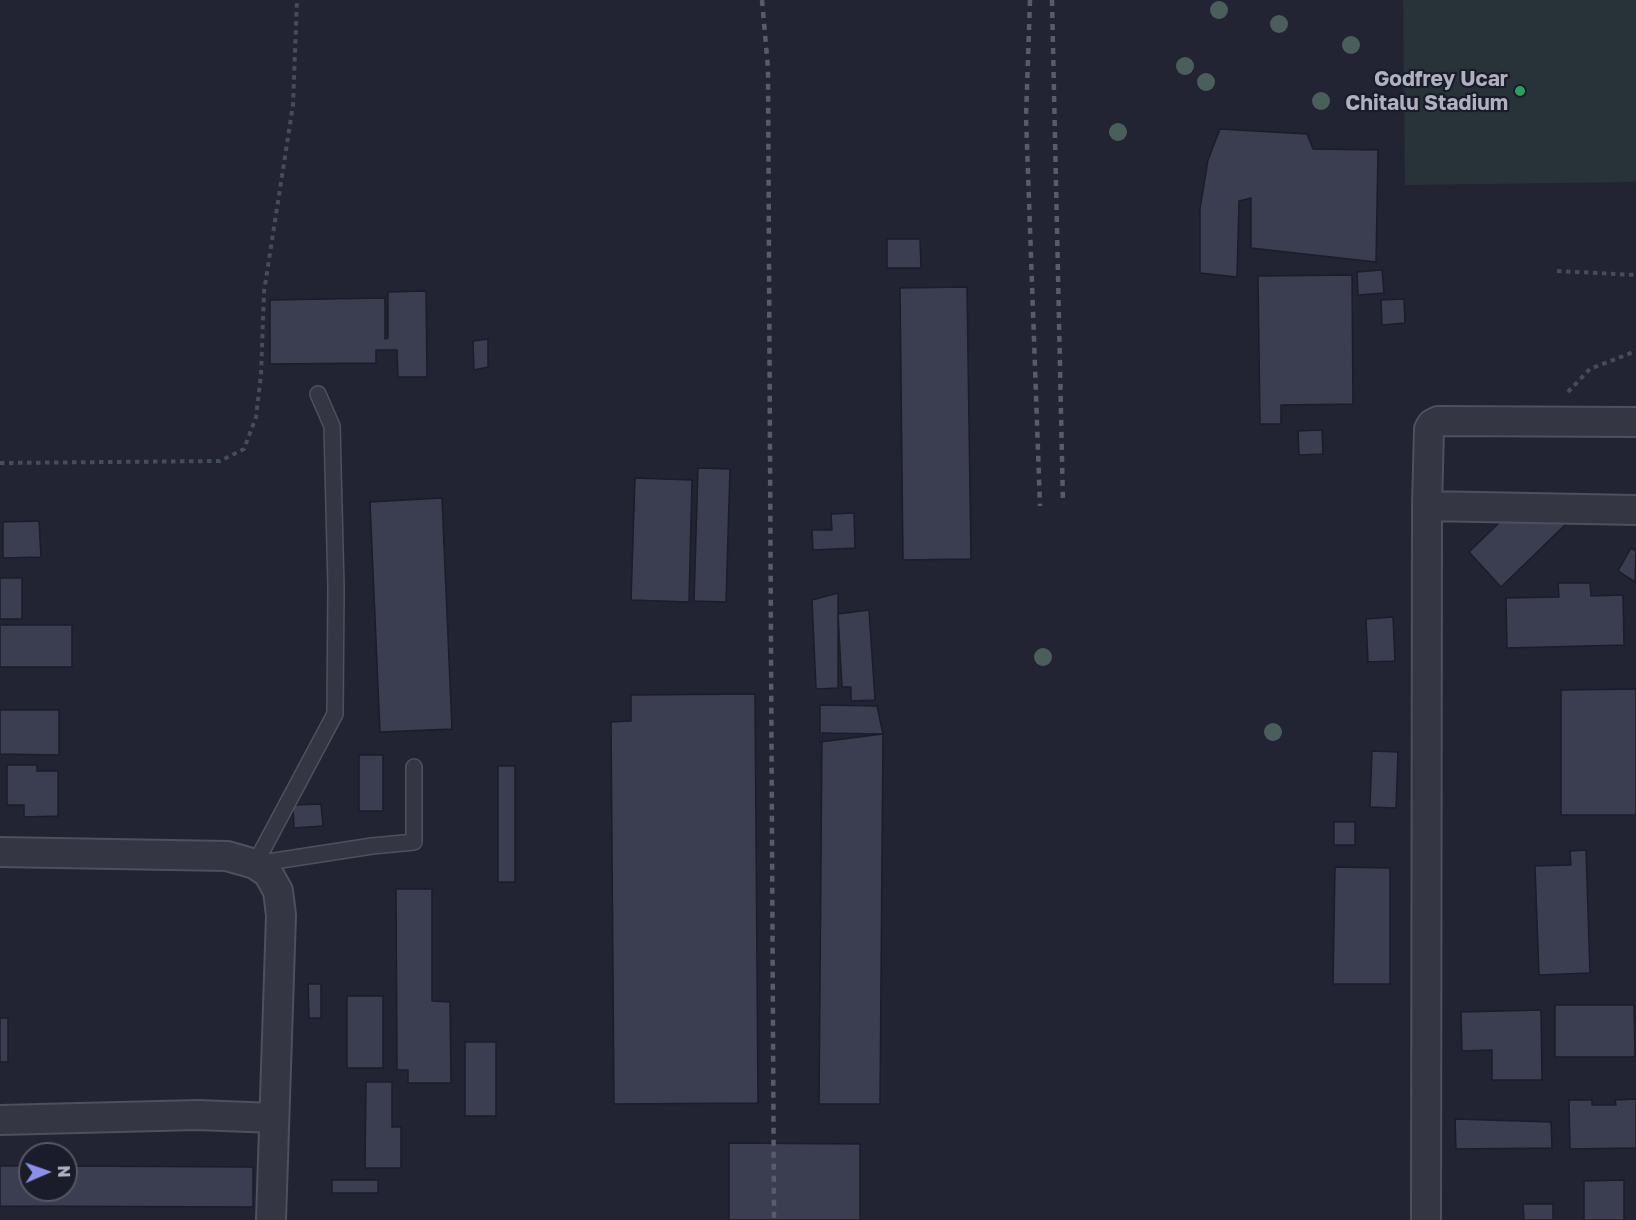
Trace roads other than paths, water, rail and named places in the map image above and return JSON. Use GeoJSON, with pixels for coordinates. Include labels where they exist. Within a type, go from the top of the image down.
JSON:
{"type":"FeatureCollection","features":[{"type":"Feature","properties":{"kind":"street"},"geometry":{"type":"LineString","coordinates":[[1426,1220],[1427,506],[1430,429],[1432,424],[1438,421],[1636,422]]}},
{"type":"Feature","properties":{"kind":"street"},"geometry":{"type":"LineString","coordinates":[[1427,506],[1636,510]]}},
{"type":"Feature","properties":{"kind":"street"},"geometry":{"type":"LineString","coordinates":[[0,852],[226,856],[255,864],[268,873],[278,891],[281,915],[271,1220]]}},
{"type":"Feature","properties":{"kind":"street"},"geometry":{"type":"LineString","coordinates":[[0,1120],[198,1115],[274,1118]]}},
{"type":"Feature","properties":{"kind":"lane"},"geometry":{"type":"LineString","coordinates":[[255,864],[335,714],[336,588],[332,426],[318,394]]}},
{"type":"Feature","properties":{"kind":"lane"},"geometry":{"type":"LineString","coordinates":[[255,864],[414,842],[414,767]]}},
{"type":"Feature","properties":{"kind":"railway"},"geometry":{"type":"LineString","coordinates":[[762,0],[768,68],[774,1220]]}},
{"type":"Feature","properties":{"kind":"railway"},"geometry":{"type":"LineString","coordinates":[[1030,0],[1026,117],[1040,506]]}},
{"type":"Feature","properties":{"kind":"railway"},"geometry":{"type":"LineString","coordinates":[[1052,0],[1063,504]]}},
{"type":"Feature","properties":{"kind":"place","name":"Godfrey Ucar Chitalu Stadium"},"geometry":{"type":"Point","coordinates":[1520,91]}}]}
